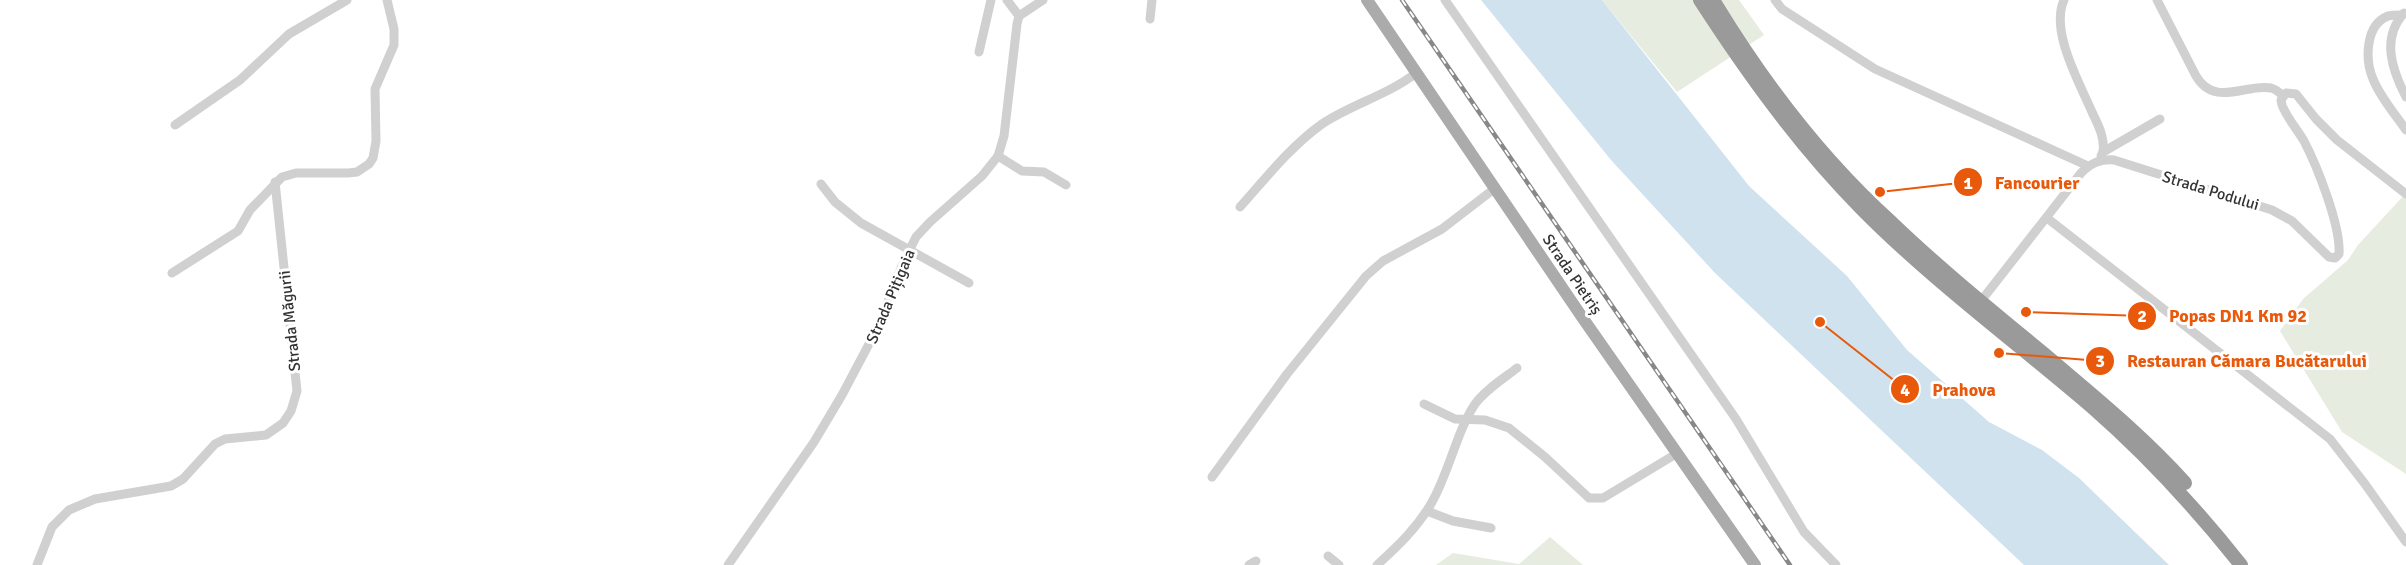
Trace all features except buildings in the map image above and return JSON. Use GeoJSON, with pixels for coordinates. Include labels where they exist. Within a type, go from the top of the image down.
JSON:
{"type":"FeatureCollection","features":[{"type":"Feature","properties":{"kind":"highway"},"geometry":{"type":"LineString","coordinates":[[1700,0],[1778,113],[1821,165],[1862,209],[2092,407],[2143,454],[2188,500],[2241,565]]}},
{"type":"Feature","properties":{"kind":"highway"},"geometry":{"type":"LineString","coordinates":[[1713,0],[1749,57],[1779,98],[1841,172],[1892,224],[2151,447],[2196,495],[2253,565]]}},
{"type":"Feature","properties":{"kind":"main road","name":"Strada Pietriș"},"geometry":{"type":"LineString","coordinates":[[1367,0],[1494,189],[1755,565]]}},
{"type":"Feature","properties":{"kind":"street"},"geometry":{"type":"LineString","coordinates":[[175,125],[240,80],[289,34],[347,0]]}},
{"type":"Feature","properties":{"kind":"street"},"geometry":{"type":"LineString","coordinates":[[172,273],[238,231],[250,210],[274,182],[288,174],[296,173],[357,172],[365,168],[373,158],[376,141],[375,89],[392,54],[395,38],[387,0]]}},
{"type":"Feature","properties":{"kind":"street"},"geometry":{"type":"LineString","coordinates":[[979,52],[984,22],[991,0]]}},
{"type":"Feature","properties":{"kind":"street"},"geometry":{"type":"LineString","coordinates":[[1006,0],[1019,15],[1043,0]]}},
{"type":"Feature","properties":{"kind":"street"},"geometry":{"type":"LineString","coordinates":[[1149,19],[1152,0]]}},
{"type":"Feature","properties":{"kind":"street"},"geometry":{"type":"LineString","coordinates":[[1446,0],[1736,419],[1804,532],[1836,565]]}},
{"type":"Feature","properties":{"kind":"street","name":"Strada Podului"},"geometry":{"type":"LineString","coordinates":[[1774,0],[1782,9],[1875,69],[2092,164],[2114,160],[2272,210],[2292,221],[2329,257],[2335,258],[2340,248],[2334,222],[2312,158],[2283,109],[2281,100],[2283,96]]}},
{"type":"Feature","properties":{"kind":"street"},"geometry":{"type":"LineString","coordinates":[[2064,0],[2060,13],[2062,35],[2078,81],[2103,137],[2103,152]]}},
{"type":"Feature","properties":{"kind":"street"},"geometry":{"type":"LineString","coordinates":[[2157,0],[2190,66],[2205,87],[2229,93],[2271,88],[2283,96],[2286,93],[2296,94],[2337,140],[2406,194]]}},
{"type":"Feature","properties":{"kind":"street"},"geometry":{"type":"LineString","coordinates":[[2404,13],[2394,29],[2390,44],[2396,74],[2406,97]]}},
{"type":"Feature","properties":{"kind":"street"},"geometry":{"type":"LineString","coordinates":[[2404,13],[2387,16],[2375,27],[2369,39],[2368,60],[2373,79],[2406,130]]}},
{"type":"Feature","properties":{"kind":"street","name":"Strada Pițigaia"},"geometry":{"type":"LineString","coordinates":[[728,565],[814,442],[842,395],[878,327],[909,249],[930,222],[982,177],[998,156],[1004,136],[1014,35],[1019,15]]}},
{"type":"Feature","properties":{"kind":"street"},"geometry":{"type":"LineString","coordinates":[[1240,207],[1322,124],[1396,87],[1416,73]]}},
{"type":"Feature","properties":{"kind":"street"},"geometry":{"type":"LineString","coordinates":[[1982,301],[2047,218],[2103,152],[2160,119]]}},
{"type":"Feature","properties":{"kind":"street"},"geometry":{"type":"LineString","coordinates":[[998,156],[1022,171],[1044,172],[1066,185]]}},
{"type":"Feature","properties":{"kind":"street","name":"Strada Măgurii"},"geometry":{"type":"LineString","coordinates":[[37,565],[52,527],[69,510],[94,499],[171,486],[183,479],[214,444],[225,439],[266,435],[283,423],[291,411],[297,391],[274,182]]}},
{"type":"Feature","properties":{"kind":"street"},"geometry":{"type":"LineString","coordinates":[[820,184],[835,202],[861,223],[969,284]]}},
{"type":"Feature","properties":{"kind":"street"},"geometry":{"type":"LineString","coordinates":[[1212,477],[1287,374],[1366,276],[1383,261],[1442,229],[1494,189]]}},
{"type":"Feature","properties":{"kind":"street"},"geometry":{"type":"LineString","coordinates":[[2047,218],[2330,438],[2406,542]]}},
{"type":"Feature","properties":{"kind":"street"},"geometry":{"type":"LineString","coordinates":[[1377,565],[1409,534],[1426,511],[1449,468],[1475,404],[1517,368]]}},
{"type":"Feature","properties":{"kind":"street"},"geometry":{"type":"LineString","coordinates":[[1424,404],[1455,419],[1485,420],[1509,428],[1589,498],[1603,498],[1676,454]]}},
{"type":"Feature","properties":{"kind":"street"},"geometry":{"type":"LineString","coordinates":[[1426,511],[1453,521],[1491,528]]}},
{"type":"Feature","properties":{"kind":"street"},"geometry":{"type":"LineString","coordinates":[[1328,556],[1339,565]]}},
{"type":"Feature","properties":{"kind":"shaded area"},"geometry":{"type":"Polygon","coordinates":[[[1602,0],[1739,0],[1764,35],[1677,92],[1602,0]]]}},
{"type":"Feature","properties":{"kind":"shaded area"},"geometry":{"type":"Polygon","coordinates":[[[2406,193],[2406,474],[2342,432],[2280,331],[2303,299],[2348,260],[2358,245],[2406,193]]]}},
{"type":"Feature","properties":{"kind":"shaded area"},"geometry":{"type":"Polygon","coordinates":[[[1550,537],[1583,565],[1436,565],[1453,553],[1519,564],[1550,537]]]}},
{"type":"Feature","properties":{"kind":"water"},"geometry":{"type":"Polygon","coordinates":[[[1481,0],[1602,0],[1749,186],[1847,276],[1907,350],[1989,422],[2042,450],[2079,478],[2169,565],[2024,565],[1715,273],[1611,160],[1481,0]]]}},
{"type":"Feature","properties":{"kind":"railway"},"geometry":{"type":"LineString","coordinates":[[1402,0],[1790,565]]}},
{"type":"Feature","properties":{"kind":"place","name":"Fancourier"},"geometry":{"type":"Point","coordinates":[1880,192]}},
{"type":"Feature","properties":{"kind":"place","name":"Popas DN1 Km 92"},"geometry":{"type":"Point","coordinates":[2026,312]}},
{"type":"Feature","properties":{"kind":"place","name":"Prahova"},"geometry":{"type":"Point","coordinates":[1820,322]}},
{"type":"Feature","properties":{"kind":"place","name":"Restauran Cămara Bucătarului"},"geometry":{"type":"Point","coordinates":[1999,353]}}]}
